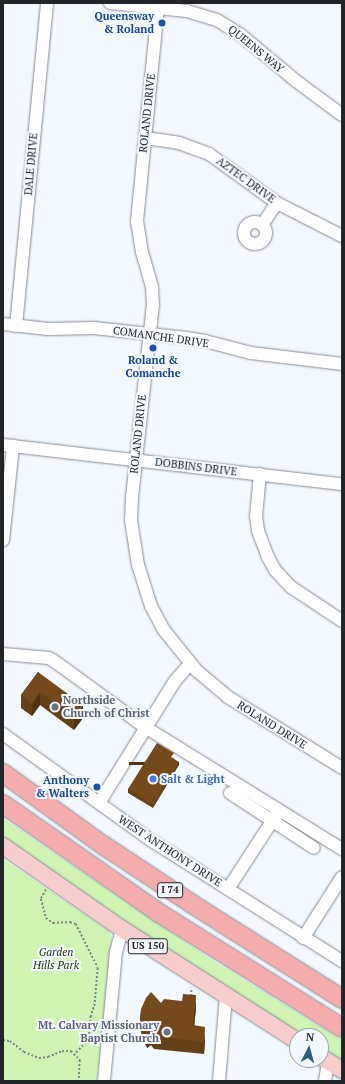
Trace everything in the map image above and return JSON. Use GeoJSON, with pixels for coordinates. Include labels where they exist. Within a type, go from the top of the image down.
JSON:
{"type":"FeatureCollection","features":[{"type":"Feature","properties":{"kind":"highway","name":"I 74"},"geometry":{"type":"LineString","coordinates":[[3,773],[103,845],[186,900],[342,999]]}},
{"type":"Feature","properties":{"kind":"highway","name":"I 74"},"geometry":{"type":"LineString","coordinates":[[3,804],[159,913],[342,1028]]}},
{"type":"Feature","properties":{"kind":"main road","name":"US 150"},"geometry":{"type":"LineString","coordinates":[[3,846],[122,929],[289,1036]]}},
{"type":"Feature","properties":{"kind":"main road"},"geometry":{"type":"LineString","coordinates":[[329,1062],[342,1070]]}},
{"type":"Feature","properties":{"kind":"street","name":"DALE DRIVE"},"geometry":{"type":"LineString","coordinates":[[16,326],[47,3]]}},
{"type":"Feature","properties":{"kind":"street","name":"QUEENS WAY"},"geometry":{"type":"LineString","coordinates":[[110,3],[158,7],[201,14],[228,26],[241,35],[310,93],[342,115]]}},
{"type":"Feature","properties":{"kind":"street","name":"ROLAND DRIVE"},"geometry":{"type":"LineString","coordinates":[[158,7],[137,221],[142,252],[152,287],[150,334],[135,459],[131,520],[138,565],[151,606],[163,629],[190,664],[211,684],[228,697],[342,768]]}},
{"type":"Feature","properties":{"kind":"street","name":"AZTEC DRIVE"},"geometry":{"type":"LineString","coordinates":[[145,138],[179,143],[209,154],[277,203],[342,236]]}},
{"type":"Feature","properties":{"kind":"street"},"geometry":{"type":"LineString","coordinates":[[262,224],[277,203]]}},
{"type":"Feature","properties":{"kind":"street","name":"COMANCHE DRIVE"},"geometry":{"type":"LineString","coordinates":[[3,324],[48,329],[94,328],[150,334],[205,341],[251,353],[342,364]]}},
{"type":"Feature","properties":{"kind":"street"},"geometry":{"type":"LineString","coordinates":[[3,540],[8,445]]}},
{"type":"Feature","properties":{"kind":"street","name":"DOBBINS DRIVE"},"geometry":{"type":"LineString","coordinates":[[8,445],[342,484]]}},
{"type":"Feature","properties":{"kind":"street"},"geometry":{"type":"LineString","coordinates":[[260,474],[256,516],[258,531],[268,557],[275,570],[291,587],[342,621]]}},
{"type":"Feature","properties":{"kind":"street"},"geometry":{"type":"LineString","coordinates":[[3,654],[48,658],[54,661],[145,727],[342,849]]}},
{"type":"Feature","properties":{"kind":"street"},"geometry":{"type":"LineString","coordinates":[[99,803],[175,681],[190,664]]}},
{"type":"Feature","properties":{"kind":"street","name":"WEST ANTHONY DRIVE"},"geometry":{"type":"LineString","coordinates":[[3,734],[152,841],[303,938],[342,961]]}},
{"type":"Feature","properties":{"kind":"street"},"geometry":{"type":"LineString","coordinates":[[230,793],[314,848]]}},
{"type":"Feature","properties":{"kind":"street"},"geometry":{"type":"LineString","coordinates":[[228,889],[280,810]]}},
{"type":"Feature","properties":{"kind":"street"},"geometry":{"type":"LineString","coordinates":[[303,938],[342,877]]}},
{"type":"Feature","properties":{"kind":"street"},"geometry":{"type":"LineString","coordinates":[[104,1081],[116,952],[122,929]]}},
{"type":"Feature","properties":{"kind":"street"},"geometry":{"type":"LineString","coordinates":[[218,1081],[226,996]]}},
{"type":"Feature","properties":{"kind":"street"},"geometry":{"type":"LineString","coordinates":[[325,1068],[325,1081]]}},
{"type":"Feature","properties":{"kind":"path"},"geometry":{"type":"LineString","coordinates":[[46,889],[41,899],[46,918],[53,923],[70,922],[76,924],[98,968],[96,1004],[91,1016],[89,1040],[75,1054]]}},
{"type":"Feature","properties":{"kind":"path"},"geometry":{"type":"LineString","coordinates":[[190,999],[191,986]]}},
{"type":"Feature","properties":{"kind":"path"},"geometry":{"type":"LineString","coordinates":[[3,1040],[10,1041],[24,1052],[39,1058],[48,1057],[62,1051],[72,1051],[80,1060],[79,1081]]}},
{"type":"Feature","properties":{"kind":"green space"},"geometry":{"type":"Polygon","coordinates":[[[3,818],[209,958],[323,1028],[289,1028],[202,973],[3,839],[3,818]]]}},
{"type":"Feature","properties":{"kind":"green space","name":"Garden Hills Park"},"geometry":{"type":"Polygon","coordinates":[[[3,859],[109,931],[112,937],[97,1081],[3,1081],[3,859]]]}},
{"type":"Feature","properties":{"kind":"green space"},"geometry":{"type":"Polygon","coordinates":[[[329,1032],[342,1040],[342,1062],[329,1054],[329,1032]]]}},
{"type":"Feature","properties":{"kind":"building"},"geometry":{"type":"Polygon","coordinates":[[[38,672],[83,705],[74,717],[40,692],[32,704],[21,695],[38,672]]]}},
{"type":"Feature","properties":{"kind":"building","name":"Salt & Light"},"geometry":{"type":"Polygon","coordinates":[[[157,743],[174,753],[171,757],[179,762],[153,805],[128,789],[157,743]]]}},
{"type":"Feature","properties":{"kind":"building","name":"Mt. Calvary Missionary Baptist Church"},"geometry":{"type":"Polygon","coordinates":[[[151,992],[161,1003],[164,999],[182,1001],[183,994],[196,995],[193,1025],[205,1027],[204,1042],[154,1036],[151,1032],[147,1035],[140,1016],[141,1009],[146,998],[151,992]]]}},
{"type":"Feature","properties":{"kind":"place","name":"Queensway & Roland"},"geometry":{"type":"Point","coordinates":[162,23]}},
{"type":"Feature","properties":{"kind":"place","name":"Roland & Comanche"},"geometry":{"type":"Point","coordinates":[153,348]}},
{"type":"Feature","properties":{"kind":"place","name":"Northside Church of Christ"},"geometry":{"type":"Point","coordinates":[55,707]}},
{"type":"Feature","properties":{"kind":"place","name":"Salt & Light"},"geometry":{"type":"Point","coordinates":[153,779]}},
{"type":"Feature","properties":{"kind":"place","name":"Anthony & Walters"},"geometry":{"type":"Point","coordinates":[97,787]}},
{"type":"Feature","properties":{"kind":"place","name":"Mt. Calvary Missionary Baptist Church"},"geometry":{"type":"Point","coordinates":[167,1032]}}]}
